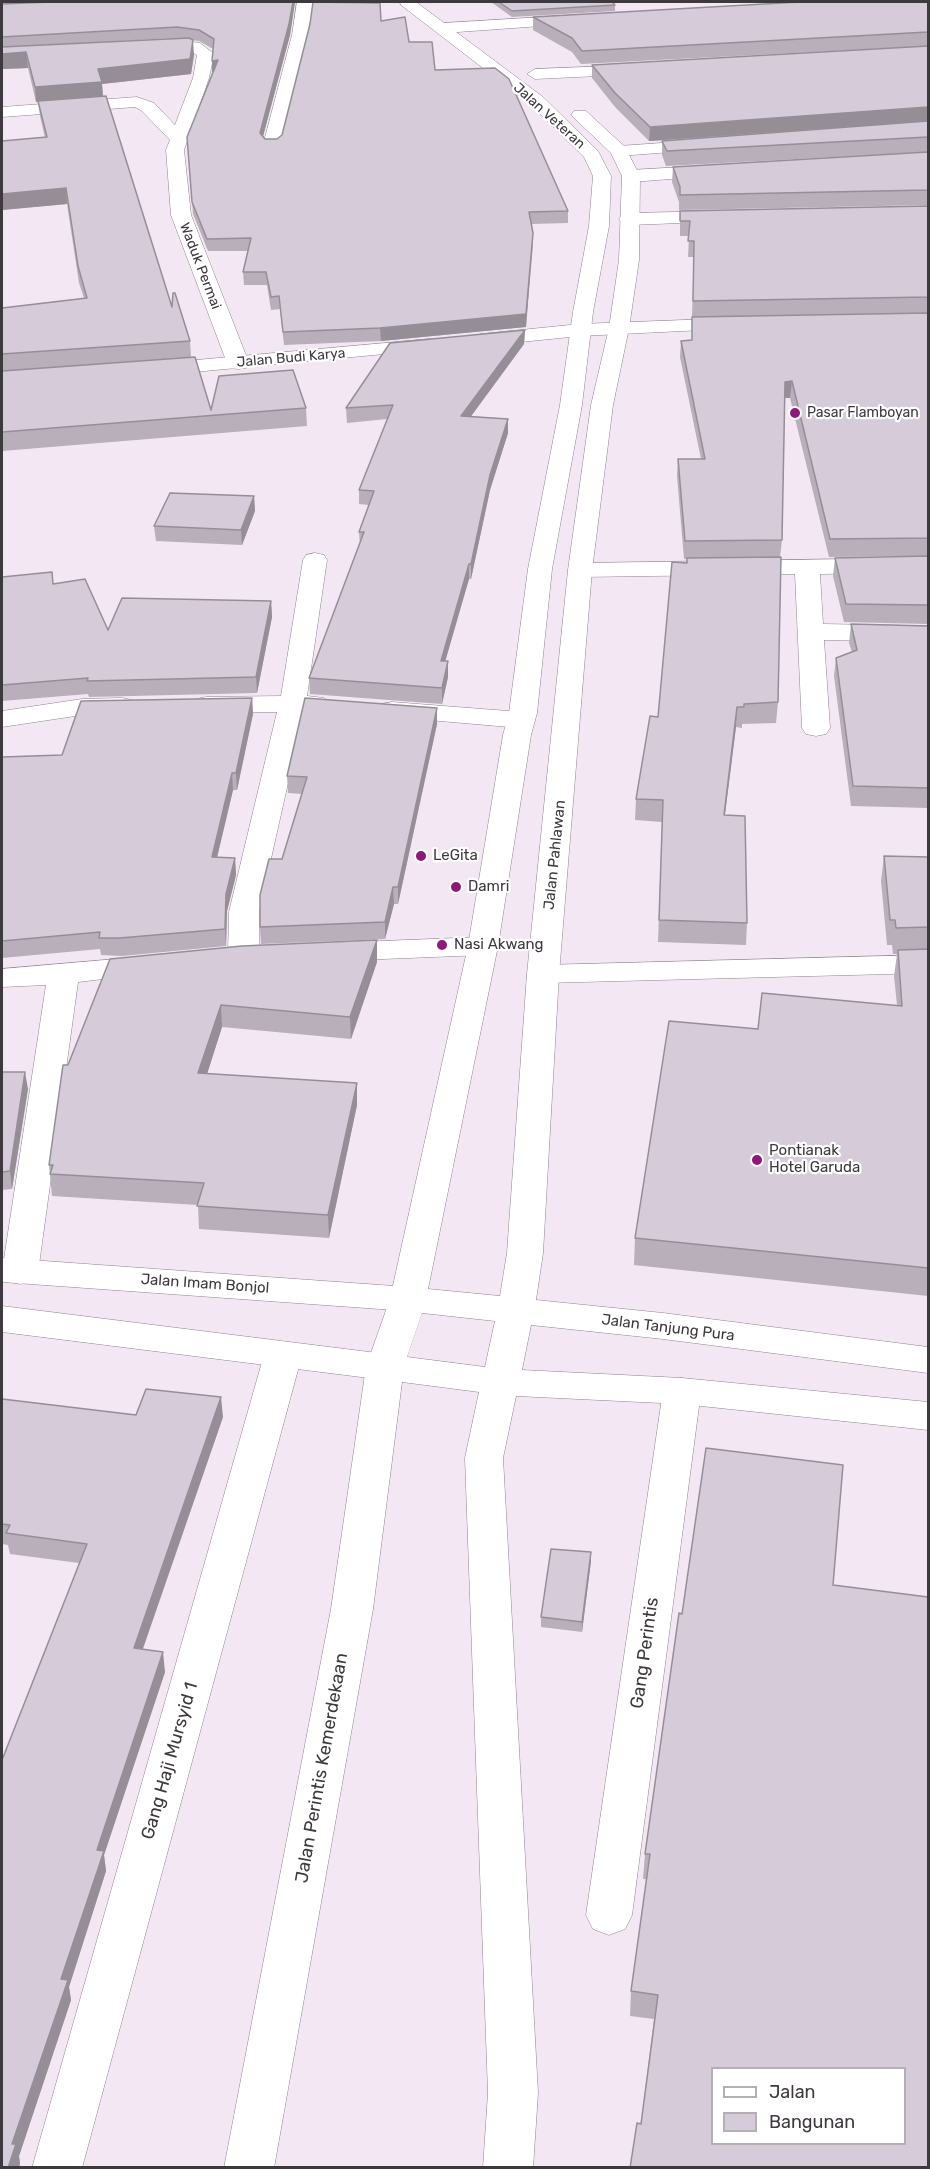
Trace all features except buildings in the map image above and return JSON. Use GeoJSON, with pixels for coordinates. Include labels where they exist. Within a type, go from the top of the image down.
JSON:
{"type":"FeatureCollection","features":[{"type":"Feature","properties":{"kind":"main road"},"geometry":{"type":"LineString","coordinates":[[272,145],[300,35],[305,2]]}},
{"type":"Feature","properties":{"kind":"main road","name":"Jalan Veteran"},"geometry":{"type":"LineString","coordinates":[[407,2],[537,101],[592,155],[602,176],[599,226],[581,321]]}},
{"type":"Feature","properties":{"kind":"main road"},"geometry":{"type":"LineString","coordinates":[[450,7],[496,42]]}},
{"type":"Feature","properties":{"kind":"main road"},"geometry":{"type":"LineString","coordinates":[[444,28],[593,19]]}},
{"type":"Feature","properties":{"kind":"main road","name":"Waduk Permai"},"geometry":{"type":"LineString","coordinates":[[130,47],[183,45],[198,48],[206,54],[201,78],[175,150],[181,215],[238,363]]}},
{"type":"Feature","properties":{"kind":"main road","name":"Jalan Veteran"},"geometry":{"type":"LineString","coordinates":[[520,62],[552,90]]}},
{"type":"Feature","properties":{"kind":"main road"},"geometry":{"type":"LineString","coordinates":[[535,74],[654,69]]}},
{"type":"Feature","properties":{"kind":"main road"},"geometry":{"type":"LineString","coordinates":[[2,112],[137,102],[148,106],[179,139]]}},
{"type":"Feature","properties":{"kind":"main road","name":"Jalan Veteran"},"geometry":{"type":"LineString","coordinates":[[569,105],[619,151],[631,176],[629,260],[620,319]]}},
{"type":"Feature","properties":{"kind":"main road"},"geometry":{"type":"LineString","coordinates":[[619,151],[726,143]]}},
{"type":"Feature","properties":{"kind":"main road"},"geometry":{"type":"LineString","coordinates":[[631,176],[738,170]]}},
{"type":"Feature","properties":{"kind":"main road"},"geometry":{"type":"LineString","coordinates":[[629,219],[749,217]]}},
{"type":"Feature","properties":{"kind":"main road"},"geometry":{"type":"LineString","coordinates":[[620,319],[747,306]]}},
{"type":"Feature","properties":{"kind":"main road"},"geometry":{"type":"LineString","coordinates":[[620,319],[763,323]]}},
{"type":"Feature","properties":{"kind":"main road","name":"Jalan Budi Karya"},"geometry":{"type":"LineString","coordinates":[[133,371],[453,343],[581,321],[620,319]]}},
{"type":"Feature","properties":{"kind":"main road","name":"Jalan Pahlawan"},"geometry":{"type":"LineString","coordinates":[[501,1382],[525,1253],[543,975],[580,570],[602,405],[620,319]]}},
{"type":"Feature","properties":{"kind":"main road"},"geometry":{"type":"LineString","coordinates":[[385,1367],[408,1299],[483,946],[521,720],[540,569],[571,405],[581,321]]}},
{"type":"Feature","properties":{"kind":"main road"},"geometry":{"type":"LineString","coordinates":[[315,560],[293,703],[232,958],[483,946]]}},
{"type":"Feature","properties":{"kind":"main road"},"geometry":{"type":"LineString","coordinates":[[580,570],[928,565]]}},
{"type":"Feature","properties":{"kind":"main road"},"geometry":{"type":"LineString","coordinates":[[807,567],[816,728]]}},
{"type":"Feature","properties":{"kind":"main road"},"geometry":{"type":"LineString","coordinates":[[811,632],[928,634]]}},
{"type":"Feature","properties":{"kind":"main road"},"geometry":{"type":"LineString","coordinates":[[2,719],[82,707],[293,703],[338,706]]}},
{"type":"Feature","properties":{"kind":"main road"},"geometry":{"type":"LineString","coordinates":[[372,709],[521,720]]}},
{"type":"Feature","properties":{"kind":"main road"},"geometry":{"type":"LineString","coordinates":[[2,978],[175,963]]}},
{"type":"Feature","properties":{"kind":"main road"},"geometry":{"type":"LineString","coordinates":[[543,975],[928,964]]}},
{"type":"Feature","properties":{"kind":"main road"},"geometry":{"type":"LineString","coordinates":[[11,1271],[63,974]]}},
{"type":"Feature","properties":{"kind":"main road","name":"Jalan Imam Bonjol"},"geometry":{"type":"LineString","coordinates":[[11,1271],[408,1299]]}},
{"type":"Feature","properties":{"kind":"main road","name":"Jalan Tanjung Pura"},"geometry":{"type":"LineString","coordinates":[[408,1299],[663,1326],[928,1360]]}},
{"type":"Feature","properties":{"kind":"main road"},"geometry":{"type":"LineString","coordinates":[[2,1319],[501,1382],[682,1391],[928,1416]]}},
{"type":"Feature","properties":{"kind":"main road","name":"Gang Haji Mursyid 1"},"geometry":{"type":"LineString","coordinates":[[57,2168],[283,1355]]}},
{"type":"Feature","properties":{"kind":"main road","name":"Jalan Perintis Kemerdekaan"},"geometry":{"type":"LineString","coordinates":[[249,2168],[352,1609],[385,1367]]}},
{"type":"Feature","properties":{"kind":"main road"},"geometry":{"type":"LineString","coordinates":[[501,1382],[484,1458],[513,2093],[508,2168]]}},
{"type":"Feature","properties":{"kind":"main road","name":"Gang Perintis"},"geometry":{"type":"LineString","coordinates":[[609,1914],[682,1391]]}},
{"type":"Feature","properties":{"kind":"place","name":"Pasar Flamboyan"},"geometry":{"type":"Point","coordinates":[795,413]}},
{"type":"Feature","properties":{"kind":"place","name":"LeGita"},"geometry":{"type":"Point","coordinates":[421,856]}},
{"type":"Feature","properties":{"kind":"place","name":"Damri"},"geometry":{"type":"Point","coordinates":[456,887]}},
{"type":"Feature","properties":{"kind":"place","name":"Nasi Akwang"},"geometry":{"type":"Point","coordinates":[442,945]}},
{"type":"Feature","properties":{"kind":"place","name":"Pontianak Hotel Garuda"},"geometry":{"type":"Point","coordinates":[757,1160]}}]}
